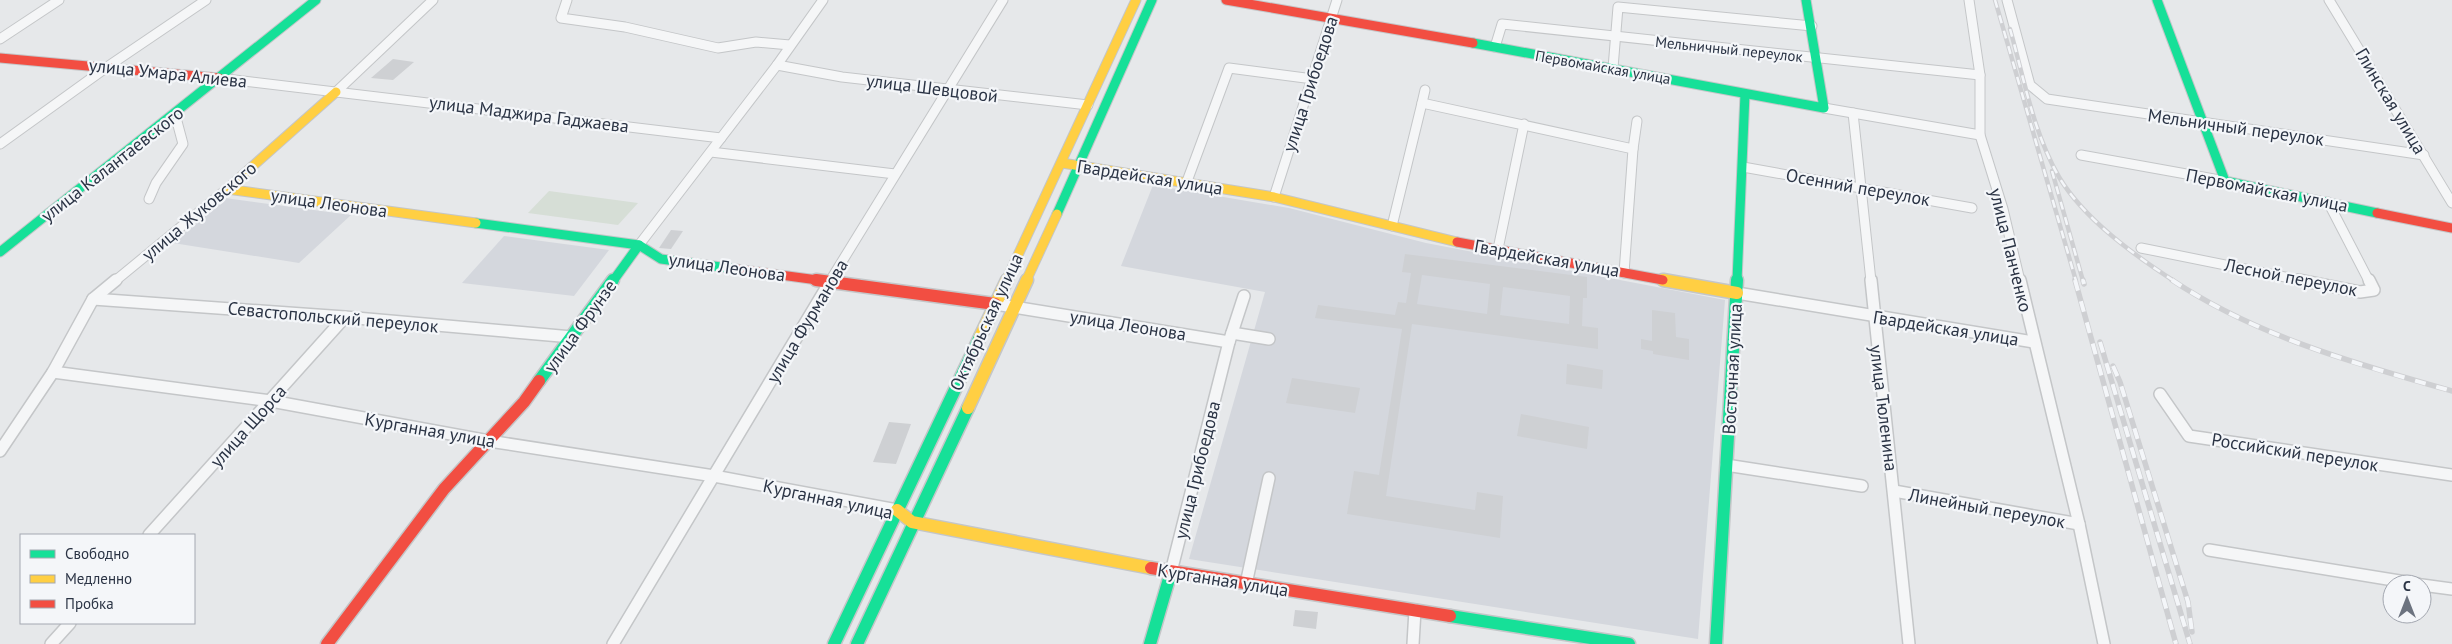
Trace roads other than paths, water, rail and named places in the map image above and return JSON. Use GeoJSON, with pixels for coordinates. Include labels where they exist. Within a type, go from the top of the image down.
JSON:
{"type":"FeatureCollection","features":[{"type":"Feature","properties":{"kind":"street"},"geometry":{"type":"LineString","coordinates":[[0,39],[59,0]]}},
{"type":"Feature","properties":{"kind":"street"},"geometry":{"type":"LineString","coordinates":[[0,144],[107,66],[206,0]]}},
{"type":"Feature","properties":{"kind":"street","name":"улица Калантаевского"},"geometry":{"type":"LineString","coordinates":[[0,252],[316,0]]}},
{"type":"Feature","properties":{"kind":"street","name":"улица Жуковского"},"geometry":{"type":"LineString","coordinates":[[0,451],[53,372],[93,299],[227,189],[336,92],[433,0]]}},
{"type":"Feature","properties":{"kind":"street"},"geometry":{"type":"LineString","coordinates":[[568,0],[562,18],[574,21],[625,27],[718,48],[756,42],[790,45]]}},
{"type":"Feature","properties":{"kind":"street","name":"улица Фрунзе"},"geometry":{"type":"LineString","coordinates":[[327,644],[444,489],[524,402],[639,245],[777,65],[823,0]]}},
{"type":"Feature","properties":{"kind":"street","name":"улица Фурманова"},"geometry":{"type":"LineString","coordinates":[[613,644],[946,89],[1003,0]]}},
{"type":"Feature","properties":{"kind":"street","name":"Октябрьская улица"},"geometry":{"type":"LineString","coordinates":[[834,644],[1062,164],[1136,0]]}},
{"type":"Feature","properties":{"kind":"street","name":"Октябрьская улица"},"geometry":{"type":"LineString","coordinates":[[857,644],[912,522],[1079,166],[1152,0]]}},
{"type":"Feature","properties":{"kind":"street","name":"Первомайская улица"},"geometry":{"type":"LineString","coordinates":[[1226,0],[1980,135]]}},
{"type":"Feature","properties":{"kind":"street","name":"улица Грибоедова"},"geometry":{"type":"LineString","coordinates":[[1274,196],[1337,0]]}},
{"type":"Feature","properties":{"kind":"street"},"geometry":{"type":"LineString","coordinates":[[1806,0],[1812,26],[1824,108]]}},
{"type":"Feature","properties":{"kind":"street","name":"улица Панченко"},"geometry":{"type":"LineString","coordinates":[[1969,0],[1980,75],[1980,135],[2002,210],[2078,524],[2104,644]]}},
{"type":"Feature","properties":{"kind":"street","name":"Мельничный переулок"},"geometry":{"type":"LineString","coordinates":[[2007,0],[2030,85],[2039,94],[2048,99],[2424,155]]}},
{"type":"Feature","properties":{"kind":"street"},"geometry":{"type":"LineString","coordinates":[[2157,0],[2225,181]]}},
{"type":"Feature","properties":{"kind":"street","name":"Глинская улица"},"geometry":{"type":"LineString","coordinates":[[2329,0],[2452,204]]}},
{"type":"Feature","properties":{"kind":"street"},"geometry":{"type":"LineString","coordinates":[[1613,68],[1618,7],[1812,26]]}},
{"type":"Feature","properties":{"kind":"street","name":"Мельничный переулок"},"geometry":{"type":"LineString","coordinates":[[1495,47],[1502,24],[1980,75]]}},
{"type":"Feature","properties":{"kind":"street","name":"улица Умара Алиева"},"geometry":{"type":"LineString","coordinates":[[0,58],[107,66],[336,92]]}},
{"type":"Feature","properties":{"kind":"street","name":"улица Шевцовой"},"geometry":{"type":"LineString","coordinates":[[777,65],[842,77],[1088,105]]}},
{"type":"Feature","properties":{"kind":"street"},"geometry":{"type":"LineString","coordinates":[[1186,184],[1229,68],[1313,79]]}},
{"type":"Feature","properties":{"kind":"street"},"geometry":{"type":"LineString","coordinates":[[1392,226],[1425,90]]}},
{"type":"Feature","properties":{"kind":"street","name":"улица Маджира Гаджаева"},"geometry":{"type":"LineString","coordinates":[[336,92],[721,138]]}},
{"type":"Feature","properties":{"kind":"street","name":"Восточная улица"},"geometry":{"type":"LineString","coordinates":[[1716,644],[1737,293],[1745,94]]}},
{"type":"Feature","properties":{"kind":"street"},"geometry":{"type":"LineString","coordinates":[[1422,103],[1633,149]]}},
{"type":"Feature","properties":{"kind":"street","name":"улица Тюленина"},"geometry":{"type":"LineString","coordinates":[[1853,113],[1862,187],[1873,317],[1894,491],[1909,644]]}},
{"type":"Feature","properties":{"kind":"street"},"geometry":{"type":"LineString","coordinates":[[149,199],[156,184],[183,144],[175,114]]}},
{"type":"Feature","properties":{"kind":"street"},"geometry":{"type":"LineString","coordinates":[[1624,273],[1633,149],[1637,121]]}},
{"type":"Feature","properties":{"kind":"street"},"geometry":{"type":"LineString","coordinates":[[1498,249],[1524,124]]}},
{"type":"Feature","properties":{"kind":"street"},"geometry":{"type":"LineString","coordinates":[[711,152],[895,174]]}},
{"type":"Feature","properties":{"kind":"street","name":"Первомайская улица"},"geometry":{"type":"LineString","coordinates":[[2081,155],[2225,181],[2452,228]]}},
{"type":"Feature","properties":{"kind":"street","name":"Гвардейская улица"},"geometry":{"type":"LineString","coordinates":[[1062,164],[1274,196],[1392,226],[1498,249],[1873,317],[2034,342]]}},
{"type":"Feature","properties":{"kind":"street","name":"Осенний переулок"},"geometry":{"type":"LineString","coordinates":[[1743,167],[1972,208]]}},
{"type":"Feature","properties":{"kind":"street","name":"улица Леонова"},"geometry":{"type":"LineString","coordinates":[[227,189],[639,245],[661,259],[1231,337],[1268,339]]}},
{"type":"Feature","properties":{"kind":"street","name":"Лесной переулок"},"geometry":{"type":"LineString","coordinates":[[2141,248],[2360,292],[2374,290],[2328,202]]}},
{"type":"Feature","properties":{"kind":"street","name":"улица Грибоедова"},"geometry":{"type":"LineString","coordinates":[[1150,644],[1171,572],[1231,337],[1244,296]]}},
{"type":"Feature","properties":{"kind":"street","name":"Севастопольский переулок"},"geometry":{"type":"LineString","coordinates":[[93,299],[345,317],[572,337]]}},
{"type":"Feature","properties":{"kind":"street","name":"улица Щорса"},"geometry":{"type":"LineString","coordinates":[[150,534],[345,317]]}},
{"type":"Feature","properties":{"kind":"street","name":"Курганная улица"},"geometry":{"type":"LineString","coordinates":[[53,372],[271,401],[489,441],[714,476],[897,510],[912,522],[1171,572],[1629,644]]}},
{"type":"Feature","properties":{"kind":"street","name":"Российский переулок"},"geometry":{"type":"LineString","coordinates":[[2160,394],[2189,436],[2452,476]]}},
{"type":"Feature","properties":{"kind":"street"},"geometry":{"type":"LineString","coordinates":[[1726,465],[1862,486]]}},
{"type":"Feature","properties":{"kind":"street"},"geometry":{"type":"LineString","coordinates":[[1246,584],[1269,478]]}},
{"type":"Feature","properties":{"kind":"street","name":"Линейный переулок"},"geometry":{"type":"LineString","coordinates":[[1894,491],[2078,524]]}},
{"type":"Feature","properties":{"kind":"street"},"geometry":{"type":"LineString","coordinates":[[2209,550],[2382,578]]}},
{"type":"Feature","properties":{"kind":"street"},"geometry":{"type":"LineString","coordinates":[[2432,586],[2452,589]]}},
{"type":"Feature","properties":{"kind":"street"},"geometry":{"type":"LineString","coordinates":[[1412,644],[1415,610]]}},
{"type":"Feature","properties":{"kind":"street"},"geometry":{"type":"LineString","coordinates":[[51,644],[69,624]]}},
{"type":"Feature","properties":{"kind":"railway"},"geometry":{"type":"LineString","coordinates":[[1995,0],[2076,281]]}},
{"type":"Feature","properties":{"kind":"railway"},"geometry":{"type":"LineString","coordinates":[[2010,29],[2042,142],[2059,177],[2069,192],[2096,222],[2127,248],[2174,281]]}},
{"type":"Feature","properties":{"kind":"railway"},"geometry":{"type":"LineString","coordinates":[[2052,171],[2083,281]]}},
{"type":"Feature","properties":{"kind":"railway"},"geometry":{"type":"LineString","coordinates":[[2075,280],[2176,644]]}},
{"type":"Feature","properties":{"kind":"railway"},"geometry":{"type":"LineString","coordinates":[[2083,280],[2084,284]]}},
{"type":"Feature","properties":{"kind":"railway"},"geometry":{"type":"LineString","coordinates":[[2172,280],[2204,300],[2272,333],[2343,359],[2452,391]]}},
{"type":"Feature","properties":{"kind":"railway"},"geometry":{"type":"LineString","coordinates":[[2100,342],[2190,644]]}},
{"type":"Feature","properties":{"kind":"railway"},"geometry":{"type":"LineString","coordinates":[[2113,366],[2120,382],[2188,602],[2192,632]]}}]}
